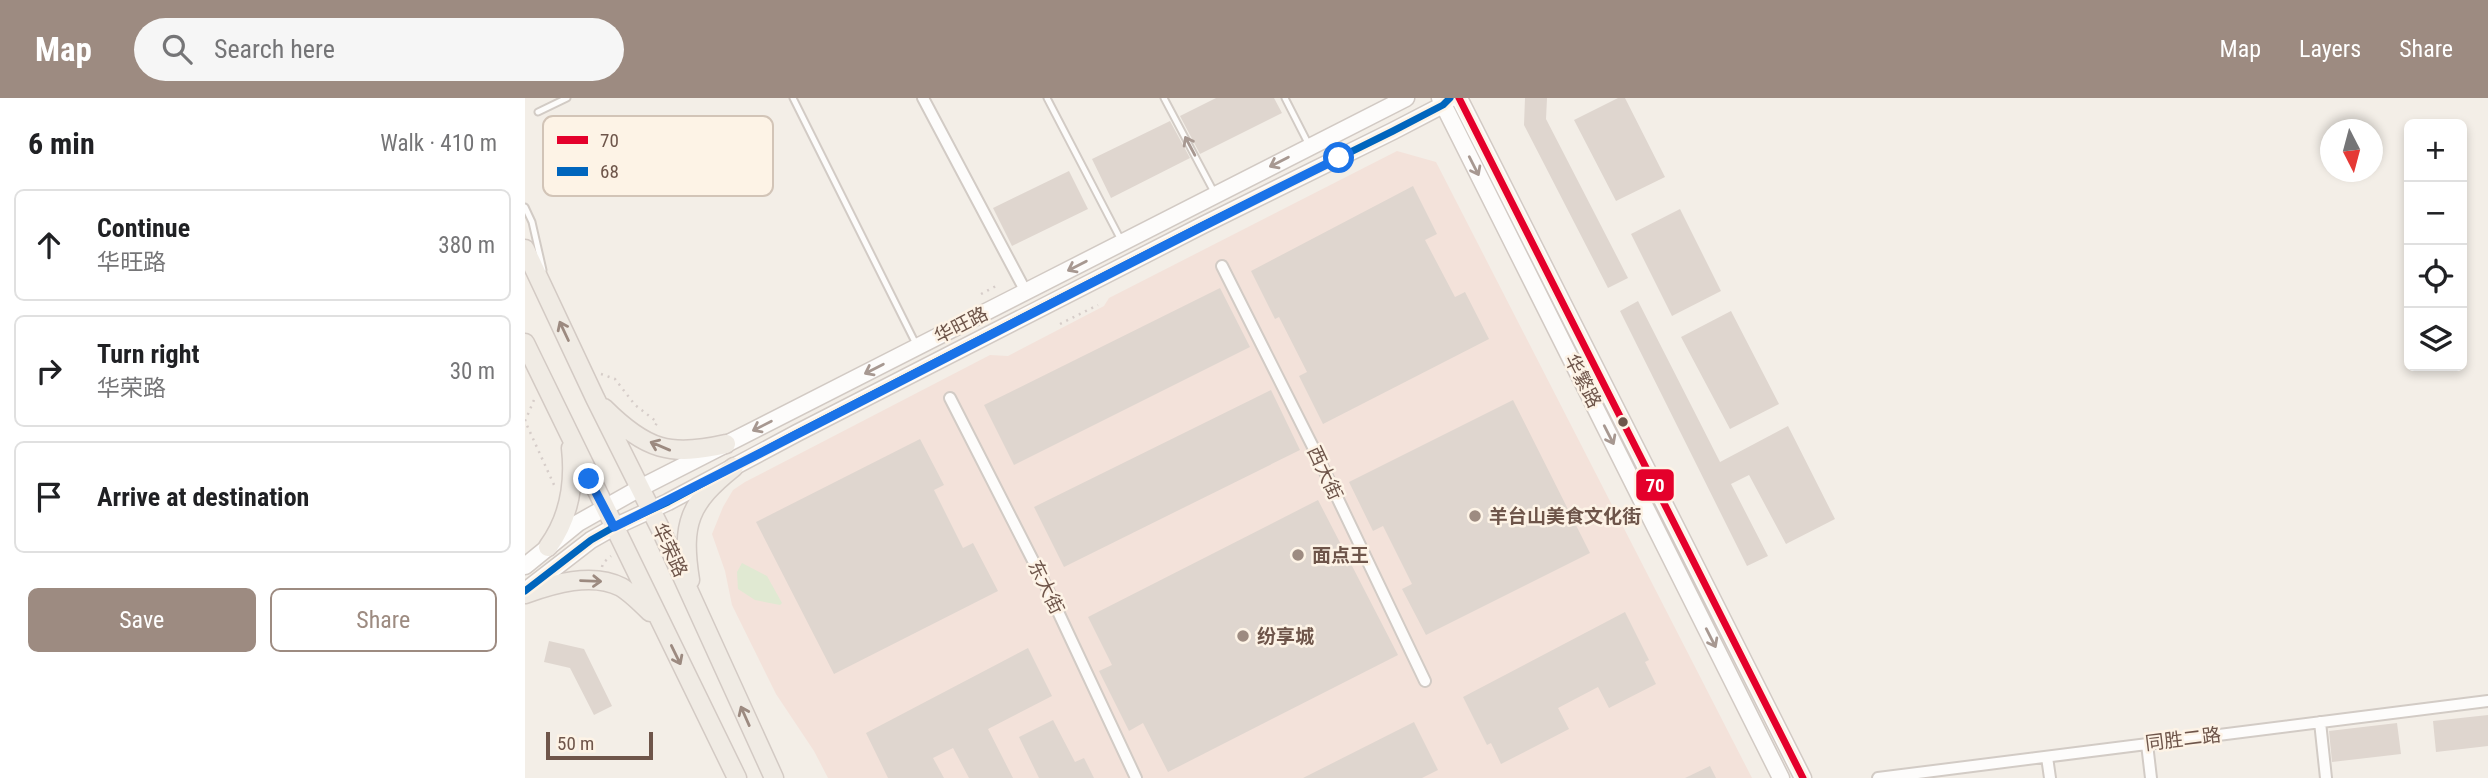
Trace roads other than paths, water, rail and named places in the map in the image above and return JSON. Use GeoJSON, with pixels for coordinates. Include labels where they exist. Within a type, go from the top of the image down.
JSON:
{"type":"FeatureCollection","features":[{"type":"Feature","properties":{"kind":"main road","name":"华旺路"},"geometry":{"type":"LineString","coordinates":[[525,566],[578,523],[640,488],[1406,98]]}},
{"type":"Feature","properties":{"kind":"main road","name":"华繁路"},"geometry":{"type":"LineString","coordinates":[[1459,98],[1803,778]]}},
{"type":"Feature","properties":{"kind":"main road","name":"华旺路"},"geometry":{"type":"LineString","coordinates":[[525,593],[591,540],[614,527],[1444,100]]}},
{"type":"Feature","properties":{"kind":"main road","name":"华繁路"},"geometry":{"type":"LineString","coordinates":[[1444,100],[1781,778]]}},
{"type":"Feature","properties":{"kind":"main road","name":"华荣路"},"geometry":{"type":"LineString","coordinates":[[525,249],[651,509],[774,778]]}},
{"type":"Feature","properties":{"kind":"main road","name":"华荣路"},"geometry":{"type":"LineString","coordinates":[[525,343],[603,508],[737,778]]}},
{"type":"Feature","properties":{"kind":"main road"},"geometry":{"type":"LineString","coordinates":[[595,398],[625,427],[669,451],[696,451],[726,444]]}},
{"type":"Feature","properties":{"kind":"main road"},"geometry":{"type":"LineString","coordinates":[[548,547],[559,531],[567,510],[572,466],[570,438]]}},
{"type":"Feature","properties":{"kind":"main road"},"geometry":{"type":"LineString","coordinates":[[693,601],[686,547],[693,511],[712,485],[734,467]]}},
{"type":"Feature","properties":{"kind":"main road"},"geometry":{"type":"LineString","coordinates":[[525,593],[575,581],[600,581],[621,587],[659,620]]}},
{"type":"Feature","properties":{"kind":"street"},"geometry":{"type":"LineString","coordinates":[[923,98],[1025,292]]}},
{"type":"Feature","properties":{"kind":"street","name":"西大街"},"geometry":{"type":"LineString","coordinates":[[1222,266],[1313,447],[1425,681]]}},
{"type":"Feature","properties":{"kind":"street","name":"东大街"},"geometry":{"type":"LineString","coordinates":[[950,398],[1046,586],[1136,778]]}},
{"type":"Feature","properties":{"kind":"street","name":"同胜二路"},"geometry":{"type":"LineString","coordinates":[[1878,778],[2488,701]]}},
{"type":"Feature","properties":{"kind":"street"},"geometry":{"type":"LineString","coordinates":[[2320,722],[2326,778]]}},
{"type":"Feature","properties":{"kind":"street"},"geometry":{"type":"LineString","coordinates":[[2147,744],[2151,778]]}},
{"type":"Feature","properties":{"kind":"street"},"geometry":{"type":"LineString","coordinates":[[2047,757],[2050,778]]}},
{"type":"Feature","properties":{"kind":"lane"},"geometry":{"type":"LineString","coordinates":[[538,112],[567,98]]}},
{"type":"Feature","properties":{"kind":"lane"},"geometry":{"type":"LineString","coordinates":[[793,98],[918,346]]}},
{"type":"Feature","properties":{"kind":"lane"},"geometry":{"type":"LineString","coordinates":[[1047,98],[1122,242]]}},
{"type":"Feature","properties":{"kind":"lane"},"geometry":{"type":"LineString","coordinates":[[1164,98],[1215,195]]}},
{"type":"Feature","properties":{"kind":"lane"},"geometry":{"type":"LineString","coordinates":[[1285,98],[1310,147]]}},
{"type":"Feature","properties":{"kind":"lane"},"geometry":{"type":"LineString","coordinates":[[525,207],[539,245],[547,294]]}},
{"type":"Feature","properties":{"kind":"place","name":"羊台山美食文化街"},"geometry":{"type":"Point","coordinates":[1475,516]}},
{"type":"Feature","properties":{"kind":"place","name":"面点王"},"geometry":{"type":"Point","coordinates":[1298,555]}},
{"type":"Feature","properties":{"kind":"place","name":"纷享城"},"geometry":{"type":"Point","coordinates":[1243,636]}}]}
